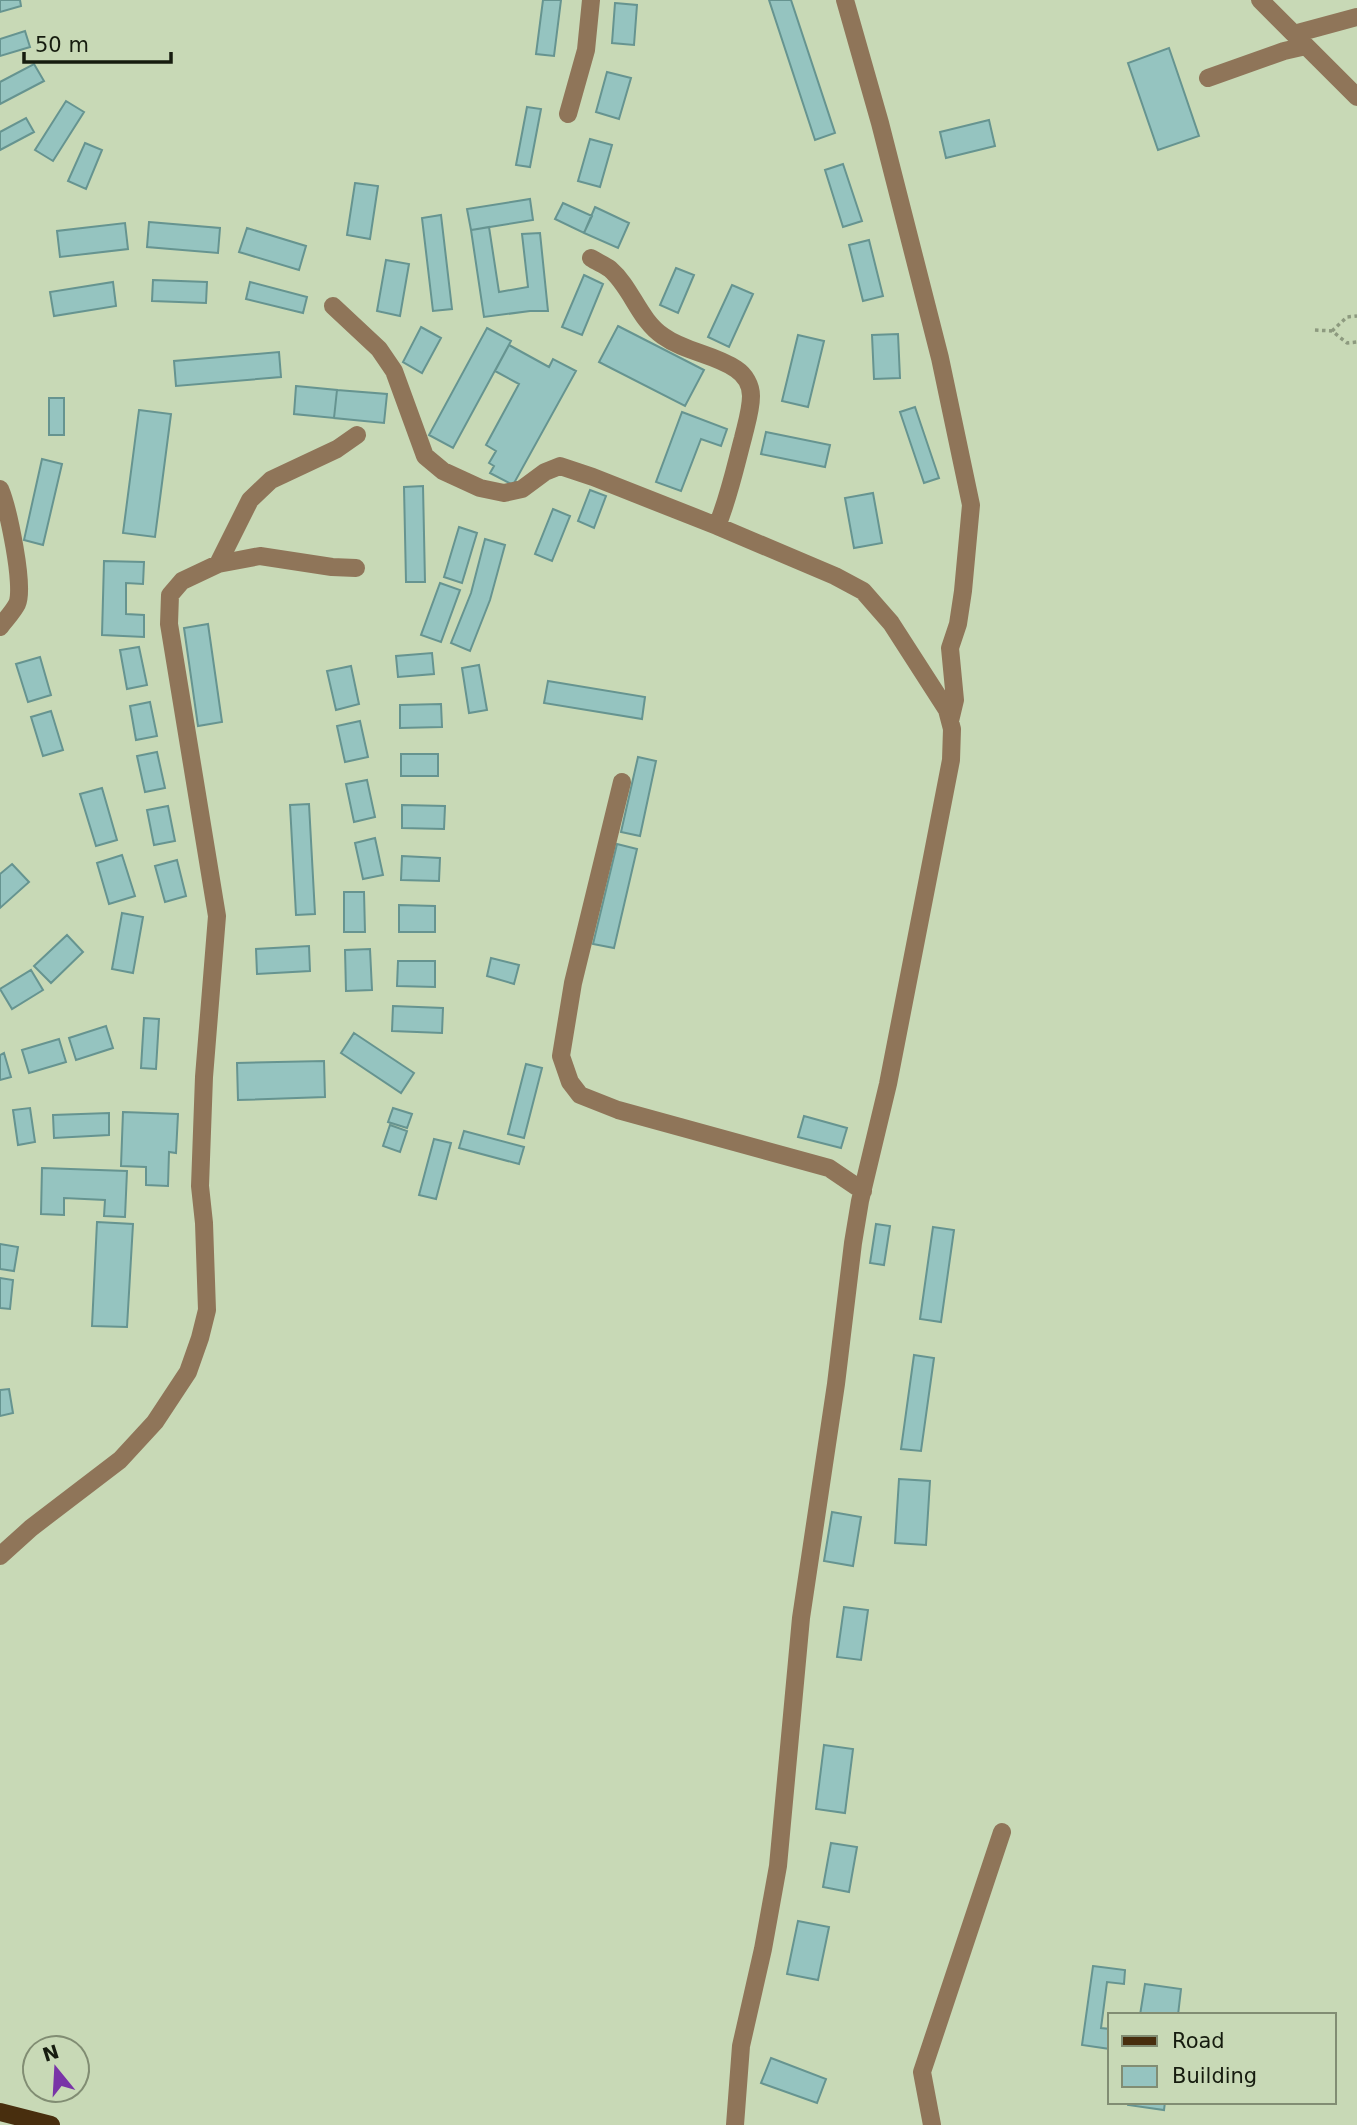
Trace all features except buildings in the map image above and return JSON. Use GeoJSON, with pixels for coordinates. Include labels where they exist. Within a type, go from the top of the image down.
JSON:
{"type":"FeatureCollection","features":[{"type":"Feature","properties":{"kind":"main road"},"geometry":{"type":"LineString","coordinates":[[0,2112],[51,2125]]}},
{"type":"Feature","properties":{"kind":"street"},"geometry":{"type":"LineString","coordinates":[[568,114],[586,50],[591,0]]}},
{"type":"Feature","properties":{"kind":"street"},"geometry":{"type":"LineString","coordinates":[[845,0],[880,123],[940,358],[971,505],[963,591],[958,624],[950,648],[955,700],[950,721]]}},
{"type":"Feature","properties":{"kind":"street"},"geometry":{"type":"LineString","coordinates":[[1260,0],[1357,97]]}},
{"type":"Feature","properties":{"kind":"street"},"geometry":{"type":"LineString","coordinates":[[1208,78],[1284,51],[1300,40],[1357,17]]}},
{"type":"Feature","properties":{"kind":"street"},"geometry":{"type":"LineString","coordinates":[[591,258],[610,269],[650,325],[662,336],[682,347],[736,368],[750,388],[747,419],[727,501],[717,526]]}},
{"type":"Feature","properties":{"kind":"street"},"geometry":{"type":"LineString","coordinates":[[332,306],[379,349],[394,371],[425,456],[443,471],[480,488],[504,493],[522,489],[545,472],[560,466],[717,526],[835,576],[863,591],[891,623],[947,710],[952,729],[951,760],[888,1084],[853,1242],[836,1384],[800,1618],[778,1866],[741,2046],[735,2125]]}},
{"type":"Feature","properties":{"kind":"street"},"geometry":{"type":"LineString","coordinates":[[218,564],[250,500],[271,480],[337,449],[358,435]]}},
{"type":"Feature","properties":{"kind":"street"},"geometry":{"type":"LineString","coordinates":[[0,489],[16,557],[19,589],[18,603],[0,627]]}},
{"type":"Feature","properties":{"kind":"street"},"geometry":{"type":"LineString","coordinates":[[0,1556],[31,1528],[120,1460],[156,1422],[188,1372],[207,1310],[200,1186],[204,1077],[217,916],[169,624],[170,595],[182,580],[218,564],[260,556],[356,568]]}},
{"type":"Feature","properties":{"kind":"street"},"geometry":{"type":"LineString","coordinates":[[622,782],[573,983],[561,1056],[570,1082],[580,1095],[618,1110],[829,1168],[863,1191]]}},
{"type":"Feature","properties":{"kind":"street"},"geometry":{"type":"LineString","coordinates":[[932,2125],[922,2072],[1002,1832]]}},
{"type":"Feature","properties":{"kind":"path"},"geometry":{"type":"LineString","coordinates":[[1332,331],[1347,317],[1357,316]]}},
{"type":"Feature","properties":{"kind":"path"},"geometry":{"type":"LineString","coordinates":[[1315,330],[1332,331],[1347,342],[1357,342]]}}]}
